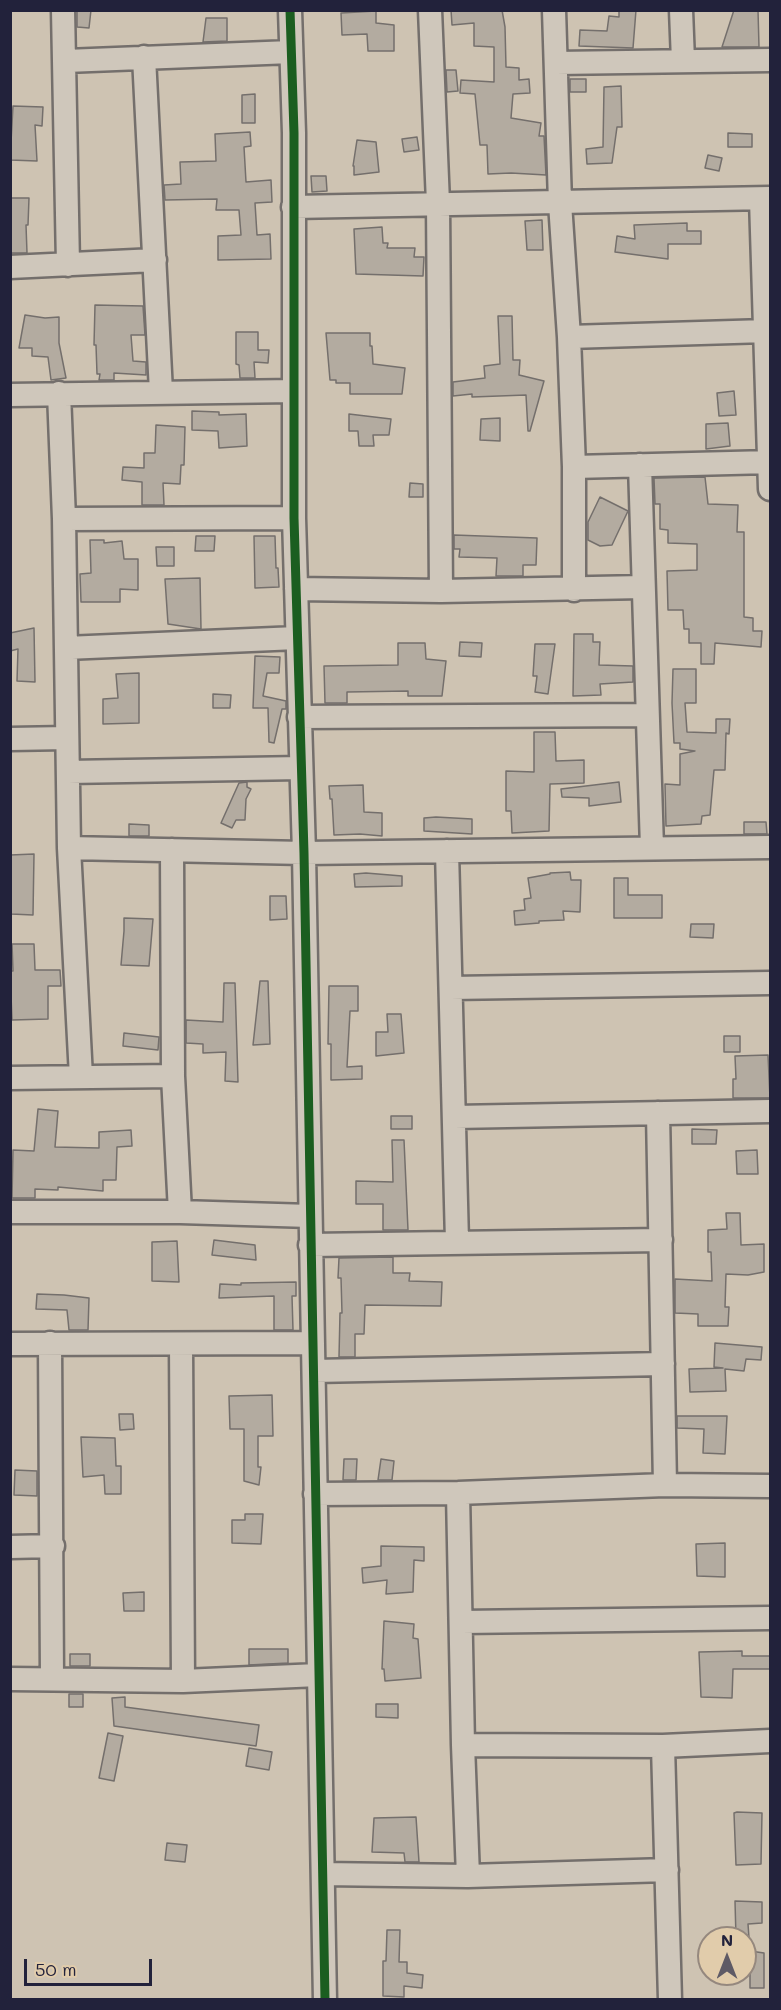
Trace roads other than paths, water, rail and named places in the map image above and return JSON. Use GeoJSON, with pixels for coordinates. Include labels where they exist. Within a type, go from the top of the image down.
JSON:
{"type":"FeatureCollection","features":[{"type":"Feature","properties":{"kind":"street"},"geometry":{"type":"LineString","coordinates":[[63,10],[66,61],[65,159],[68,265]]}},
{"type":"Feature","properties":{"kind":"street"},"geometry":{"type":"LineString","coordinates":[[290,10],[294,133],[294,518],[304,853],[325,2000]]}},
{"type":"Feature","properties":{"kind":"street"},"geometry":{"type":"LineString","coordinates":[[430,10],[438,203],[441,591]]}},
{"type":"Feature","properties":{"kind":"street"},"geometry":{"type":"LineString","coordinates":[[554,10],[560,203],[569,337],[574,467],[574,590]]}},
{"type":"Feature","properties":{"kind":"street"},"geometry":{"type":"LineString","coordinates":[[681,10],[683,61]]}},
{"type":"Feature","properties":{"kind":"street"},"geometry":{"type":"LineString","coordinates":[[66,61],[291,52]]}},
{"type":"Feature","properties":{"kind":"street"},"geometry":{"type":"LineString","coordinates":[[144,57],[161,392]]}},
{"type":"Feature","properties":{"kind":"street"},"geometry":{"type":"LineString","coordinates":[[556,63],[771,60]]}},
{"type":"Feature","properties":{"kind":"street"},"geometry":{"type":"LineString","coordinates":[[293,207],[766,199],[766,331],[771,489]]}},
{"type":"Feature","properties":{"kind":"street"},"geometry":{"type":"LineString","coordinates":[[10,267],[155,260]]}},
{"type":"Feature","properties":{"kind":"street"},"geometry":{"type":"LineString","coordinates":[[569,337],[766,331]]}},
{"type":"Feature","properties":{"kind":"street"},"geometry":{"type":"LineString","coordinates":[[10,395],[294,391]]}},
{"type":"Feature","properties":{"kind":"street"},"geometry":{"type":"LineString","coordinates":[[59,393],[64,519],[69,848],[81,1077]]}},
{"type":"Feature","properties":{"kind":"street"},"geometry":{"type":"LineString","coordinates":[[574,467],[770,462]]}},
{"type":"Feature","properties":{"kind":"street"},"geometry":{"type":"LineString","coordinates":[[640,465],[652,848]]}},
{"type":"Feature","properties":{"kind":"street"},"geometry":{"type":"LineString","coordinates":[[64,519],[294,518]]}},
{"type":"Feature","properties":{"kind":"street"},"geometry":{"type":"LineString","coordinates":[[296,589],[441,591],[643,587]]}},
{"type":"Feature","properties":{"kind":"street"},"geometry":{"type":"LineString","coordinates":[[66,648],[297,638]]}},
{"type":"Feature","properties":{"kind":"street"},"geometry":{"type":"LineString","coordinates":[[299,717],[647,715]]}},
{"type":"Feature","properties":{"kind":"street"},"geometry":{"type":"LineString","coordinates":[[10,739],[67,738]]}},
{"type":"Feature","properties":{"kind":"street"},"geometry":{"type":"LineString","coordinates":[[68,771],[301,768]]}},
{"type":"Feature","properties":{"kind":"street"},"geometry":{"type":"LineString","coordinates":[[69,848],[304,853],[771,847]]}},
{"type":"Feature","properties":{"kind":"street"},"geometry":{"type":"LineString","coordinates":[[172,850],[173,1076],[180,1212]]}},
{"type":"Feature","properties":{"kind":"street"},"geometry":{"type":"LineString","coordinates":[[447,851],[457,1242]]}},
{"type":"Feature","properties":{"kind":"street"},"geometry":{"type":"LineString","coordinates":[[451,988],[771,982]]}},
{"type":"Feature","properties":{"kind":"street"},"geometry":{"type":"LineString","coordinates":[[10,1078],[173,1076]]}},
{"type":"Feature","properties":{"kind":"street"},"geometry":{"type":"LineString","coordinates":[[455,1118],[771,1111]]}},
{"type":"Feature","properties":{"kind":"street"},"geometry":{"type":"LineString","coordinates":[[658,1113],[665,1485]]}},
{"type":"Feature","properties":{"kind":"street"},"geometry":{"type":"LineString","coordinates":[[10,1212],[180,1212],[310,1216]]}},
{"type":"Feature","properties":{"kind":"street"},"geometry":{"type":"LineString","coordinates":[[310,1245],[661,1240]]}},
{"type":"Feature","properties":{"kind":"street"},"geometry":{"type":"LineString","coordinates":[[50,1343],[52,1678]]}},
{"type":"Feature","properties":{"kind":"street"},"geometry":{"type":"LineString","coordinates":[[10,1344],[313,1343]]}},
{"type":"Feature","properties":{"kind":"street"},"geometry":{"type":"LineString","coordinates":[[181,1344],[183,1681]]}},
{"type":"Feature","properties":{"kind":"street"},"geometry":{"type":"LineString","coordinates":[[314,1371],[663,1364]]}},
{"type":"Feature","properties":{"kind":"street"},"geometry":{"type":"LineString","coordinates":[[315,1494],[458,1493],[665,1485],[771,1486]]}},
{"type":"Feature","properties":{"kind":"street"},"geometry":{"type":"LineString","coordinates":[[458,1493],[468,1876]]}},
{"type":"Feature","properties":{"kind":"street"},"geometry":{"type":"LineString","coordinates":[[10,1547],[53,1546]]}},
{"type":"Feature","properties":{"kind":"street"},"geometry":{"type":"LineString","coordinates":[[462,1622],[771,1618]]}},
{"type":"Feature","properties":{"kind":"street"},"geometry":{"type":"LineString","coordinates":[[10,1679],[183,1681],[318,1675]]}},
{"type":"Feature","properties":{"kind":"street"},"geometry":{"type":"LineString","coordinates":[[463,1745],[663,1746],[771,1742]]}},
{"type":"Feature","properties":{"kind":"street"},"geometry":{"type":"LineString","coordinates":[[663,1746],[670,2000]]}},
{"type":"Feature","properties":{"kind":"street"},"geometry":{"type":"LineString","coordinates":[[323,1874],[468,1876],[667,1870]]}}]}
